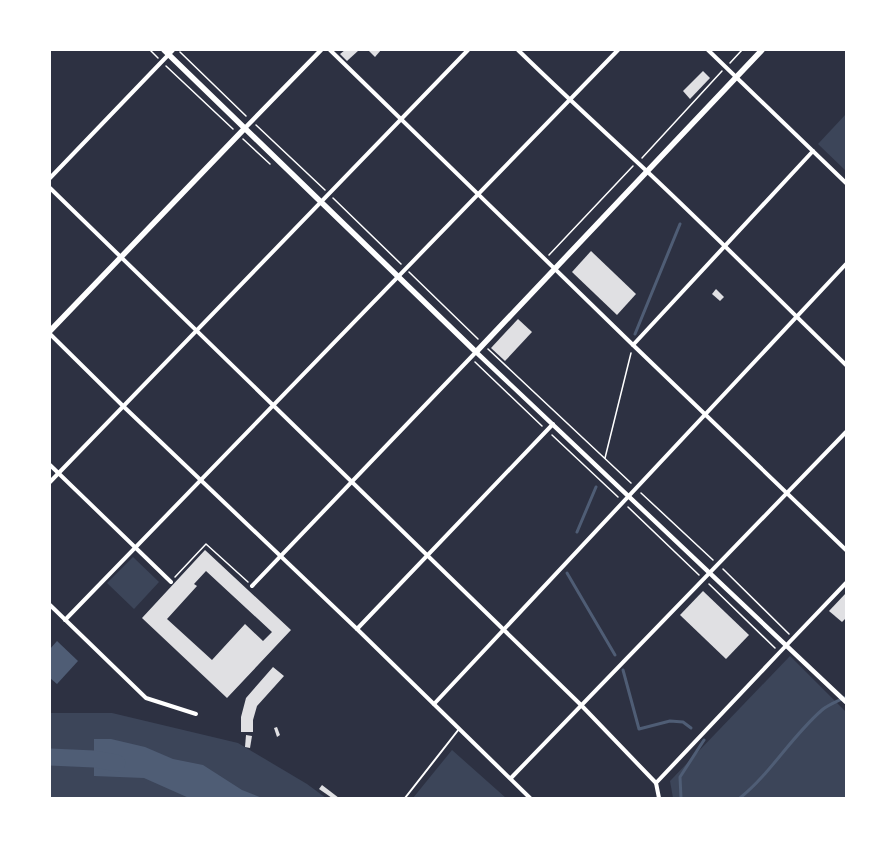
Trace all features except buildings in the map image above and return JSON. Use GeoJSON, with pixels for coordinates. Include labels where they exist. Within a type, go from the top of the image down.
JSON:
{"type":"FeatureCollection","features":[{"type":"Feature","properties":{"kind":"main road"},"geometry":{"type":"LineString","coordinates":[[164,50],[171,52],[244,128],[476,352],[762,50]]}},
{"type":"Feature","properties":{"kind":"main road"},"geometry":{"type":"LineString","coordinates":[[50,332],[244,128]]}},
{"type":"Feature","properties":{"kind":"street"},"geometry":{"type":"LineString","coordinates":[[244,128],[321,50]]}},
{"type":"Feature","properties":{"kind":"street"},"geometry":{"type":"LineString","coordinates":[[330,50],[786,494],[846,550]]}},
{"type":"Feature","properties":{"kind":"street"},"geometry":{"type":"LineString","coordinates":[[50,482],[468,50]]}},
{"type":"Feature","properties":{"kind":"street"},"geometry":{"type":"LineString","coordinates":[[518,50],[569,100],[725,246],[846,365]]}},
{"type":"Feature","properties":{"kind":"street"},"geometry":{"type":"LineString","coordinates":[[65,620],[200,479],[399,277],[618,50]]}},
{"type":"Feature","properties":{"kind":"street"},"geometry":{"type":"LineString","coordinates":[[708,50],[846,184]]}},
{"type":"Feature","properties":{"kind":"street"},"geometry":{"type":"LineString","coordinates":[[50,178],[171,52]]}},
{"type":"Feature","properties":{"kind":"street"},"geometry":{"type":"LineString","coordinates":[[633,345],[812,151]]}},
{"type":"Feature","properties":{"kind":"street"},"geometry":{"type":"LineString","coordinates":[[50,188],[581,706],[656,783],[659,798]]}},
{"type":"Feature","properties":{"kind":"street"},"geometry":{"type":"LineString","coordinates":[[434,704],[846,264]]}},
{"type":"Feature","properties":{"kind":"street"},"geometry":{"type":"LineString","coordinates":[[50,332],[124,406],[460,728],[530,798]]}},
{"type":"Feature","properties":{"kind":"street"},"geometry":{"type":"LineString","coordinates":[[252,586],[476,352],[846,702]]}},
{"type":"Feature","properties":{"kind":"street"},"geometry":{"type":"LineString","coordinates":[[357,629],[553,424]]}},
{"type":"Feature","properties":{"kind":"street"},"geometry":{"type":"LineString","coordinates":[[510,778],[846,432]]}},
{"type":"Feature","properties":{"kind":"street"},"geometry":{"type":"LineString","coordinates":[[50,465],[171,582]]}},
{"type":"Feature","properties":{"kind":"street"},"geometry":{"type":"LineString","coordinates":[[656,783],[846,583]]}},
{"type":"Feature","properties":{"kind":"street"},"geometry":{"type":"LineString","coordinates":[[50,605],[146,698],[196,714]]}},
{"type":"Feature","properties":{"kind":"lane"},"geometry":{"type":"LineString","coordinates":[[405,798],[460,728]]}},
{"type":"Feature","properties":{"kind":"path"},"geometry":{"type":"LineString","coordinates":[[545,259],[742,50]]}},
{"type":"Feature","properties":{"kind":"path"},"geometry":{"type":"LineString","coordinates":[[605,459],[633,345]]}},
{"type":"Feature","properties":{"kind":"path"},"geometry":{"type":"LineString","coordinates":[[171,582],[206,544],[252,586]]}},
{"type":"Feature","properties":{"kind":"shaded area"},"geometry":{"type":"Polygon","coordinates":[[[846,114],[846,171],[818,144],[846,114]]]}},
{"type":"Feature","properties":{"kind":"shaded area"},"geometry":{"type":"Polygon","coordinates":[[[133,557],[159,582],[134,609],[107,583],[133,557]]]}},
{"type":"Feature","properties":{"kind":"shaded area"},"geometry":{"type":"Polygon","coordinates":[[[57,641],[78,661],[57,684],[50,678],[50,649],[57,641]]]}},
{"type":"Feature","properties":{"kind":"shaded area"},"geometry":{"type":"Polygon","coordinates":[[[790,656],[846,712],[846,798],[673,798],[670,781],[790,656]]]}},
{"type":"Feature","properties":{"kind":"shaded area"},"geometry":{"type":"Polygon","coordinates":[[[50,713],[112,713],[238,743],[307,784],[326,798],[50,798],[50,713]]]}},
{"type":"Feature","properties":{"kind":"shaded area"},"geometry":{"type":"Polygon","coordinates":[[[94,739],[111,739],[145,747],[173,759],[203,765],[242,790],[262,798],[189,798],[144,778],[94,776],[94,739]]]}},
{"type":"Feature","properties":{"kind":"shaded area"},"geometry":{"type":"Polygon","coordinates":[[[452,750],[506,798],[413,798],[452,750]]]}},
{"type":"Feature","properties":{"kind":"waterway"},"geometry":{"type":"LineString","coordinates":[[635,334],[680,224]]}},
{"type":"Feature","properties":{"kind":"waterway"},"geometry":{"type":"LineString","coordinates":[[577,532],[596,487]]}},
{"type":"Feature","properties":{"kind":"waterway"},"geometry":{"type":"LineString","coordinates":[[567,573],[615,655]]}},
{"type":"Feature","properties":{"kind":"waterway"},"geometry":{"type":"LineString","coordinates":[[623,670],[639,729],[670,721],[683,722],[691,728]]}},
{"type":"Feature","properties":{"kind":"waterway"},"geometry":{"type":"LineString","coordinates":[[740,798],[762,778],[800,732],[824,708],[846,697]]}},
{"type":"Feature","properties":{"kind":"waterway"},"geometry":{"type":"LineString","coordinates":[[681,798],[680,777],[704,740]]}},
{"type":"Feature","properties":{"kind":"waterway"},"geometry":{"type":"LineString","coordinates":[[50,757],[94,759],[117,763]]}}]}
